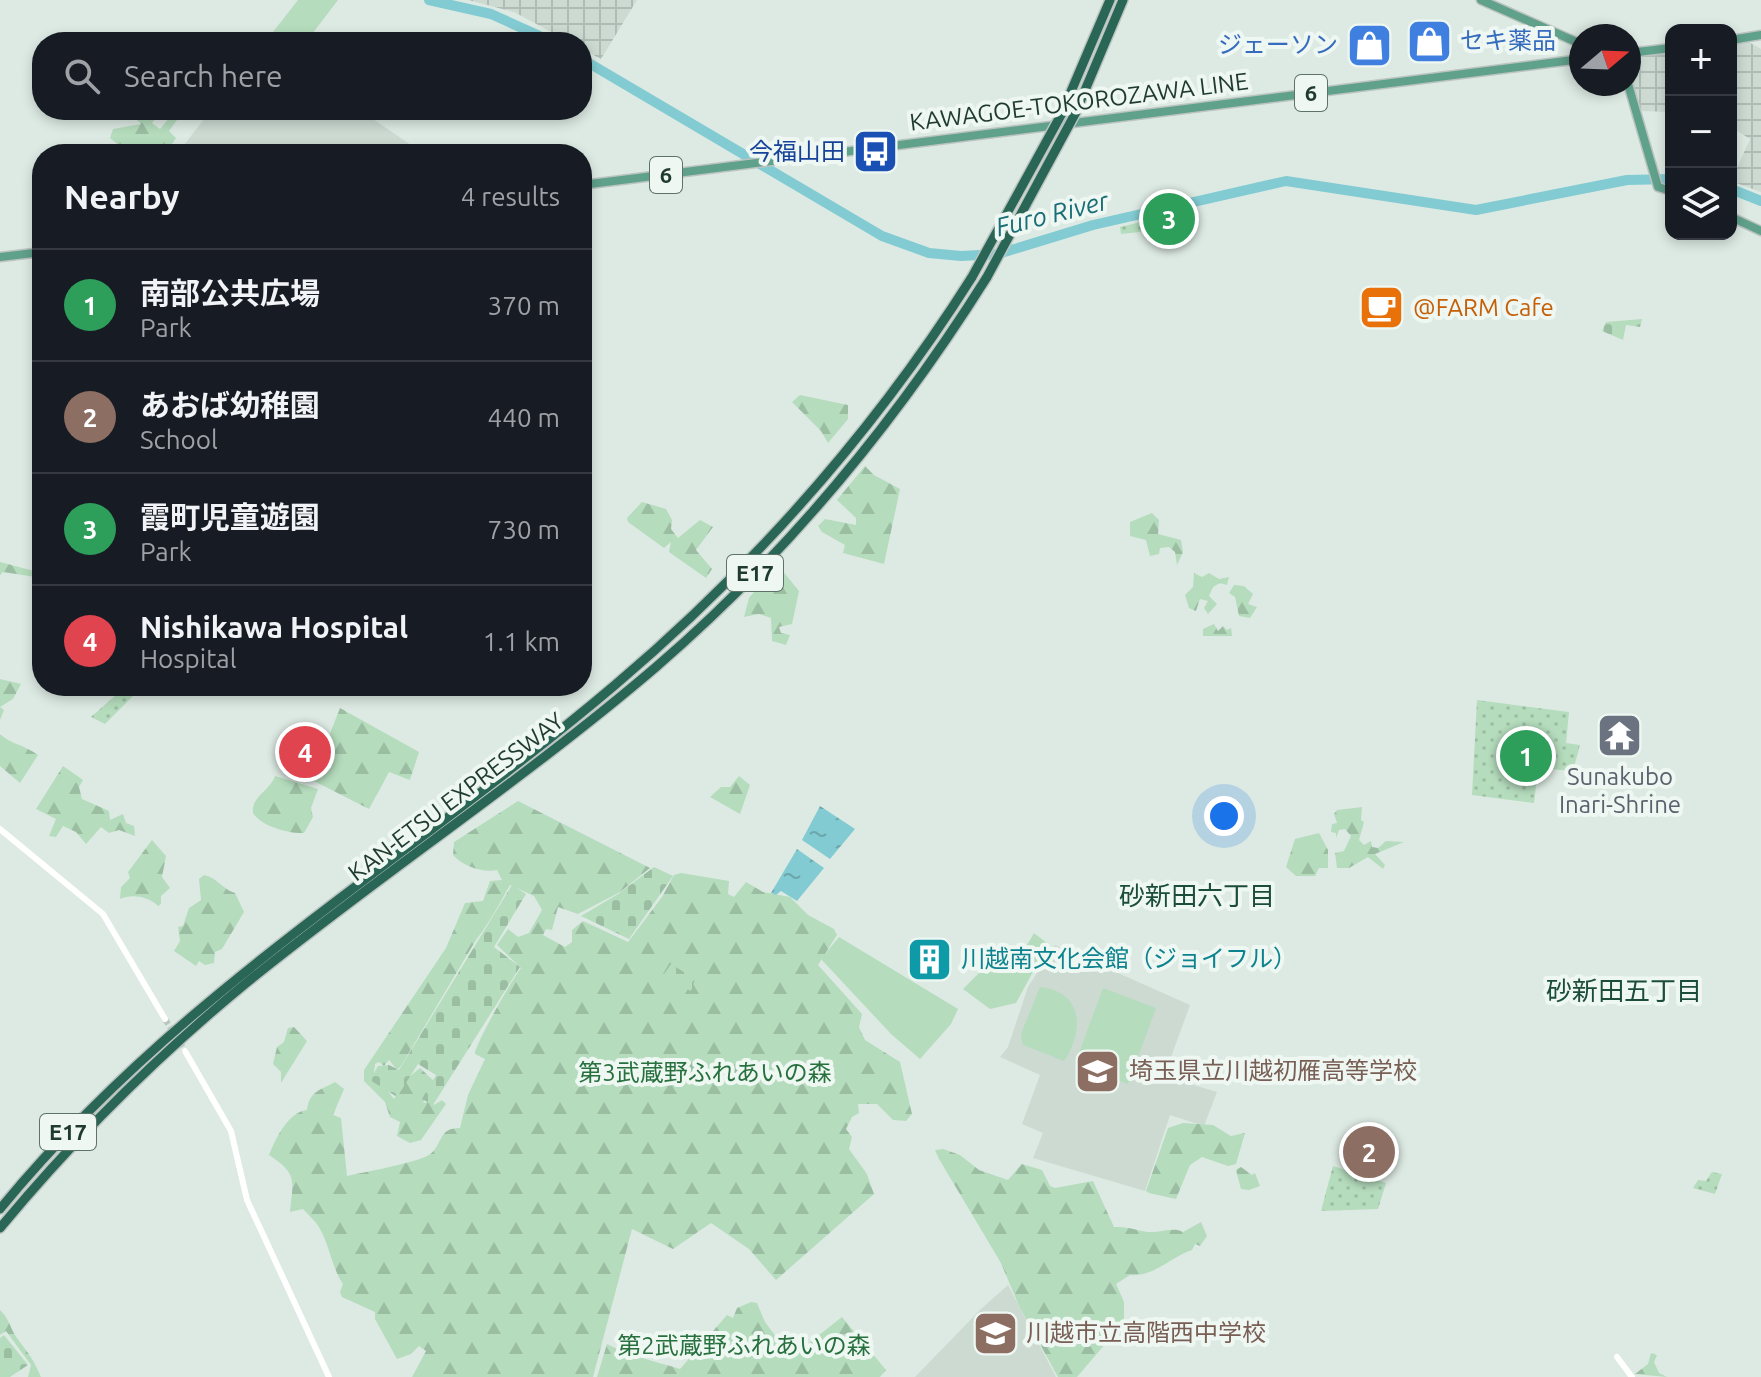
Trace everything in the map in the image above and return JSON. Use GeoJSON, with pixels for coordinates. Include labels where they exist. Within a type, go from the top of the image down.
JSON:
{"type":"FeatureCollection","features":[{"type":"Feature","properties":{"kind":"highway","name":"KAN-ETSU EXPRESSWAY"},"geometry":{"type":"LineString","coordinates":[[0,1209],[118,1081],[200,1006],[271,948],[578,716],[685,624],[824,481],[907,375],[972,277],[1061,115],[1110,0]]}},
{"type":"Feature","properties":{"kind":"highway","name":"KAN-ETSU EXPRESSWAY"},"geometry":{"type":"LineString","coordinates":[[0,1228],[93,1122],[211,1013],[336,912],[622,696],[746,583],[880,431],[987,277],[1075,114],[1123,0]]}},
{"type":"Feature","properties":{"kind":"main road"},"geometry":{"type":"LineString","coordinates":[[1481,0],[1569,39]]}},
{"type":"Feature","properties":{"kind":"main road"},"geometry":{"type":"LineString","coordinates":[[1737,39],[1761,35]]}},
{"type":"Feature","properties":{"kind":"main road"},"geometry":{"type":"LineString","coordinates":[[1641,52],[1665,49]]}},
{"type":"Feature","properties":{"kind":"main road","name":"KAWAGOE-TOKOROZAWA LINE"},"geometry":{"type":"LineString","coordinates":[[592,184],[1569,61]]}},
{"type":"Feature","properties":{"kind":"main road"},"geometry":{"type":"LineString","coordinates":[[1632,96],[1657,185],[1665,188]]}},
{"type":"Feature","properties":{"kind":"main road"},"geometry":{"type":"LineString","coordinates":[[1737,220],[1761,231]]}},
{"type":"Feature","properties":{"kind":"main road"},"geometry":{"type":"LineString","coordinates":[[0,257],[32,253]]}},
{"type":"Feature","properties":{"kind":"street"},"geometry":{"type":"LineString","coordinates":[[0,829],[103,914],[165,1019]]}},
{"type":"Feature","properties":{"kind":"street"},"geometry":{"type":"LineString","coordinates":[[185,1051],[228,1124],[239,1154],[247,1200],[329,1377]]}},
{"type":"Feature","properties":{"kind":"street"},"geometry":{"type":"LineString","coordinates":[[1617,1357],[1632,1377]]}},
{"type":"Feature","properties":{"kind":"shaded area"},"geometry":{"type":"Polygon","coordinates":[[[468,0],[637,0],[601,59],[592,54],[592,32],[551,32],[514,12],[468,0]]]}},
{"type":"Feature","properties":{"kind":"shaded area"},"geometry":{"type":"Polygon","coordinates":[[[1747,41],[1761,49],[1761,192],[1737,183],[1737,168],[1750,139],[1737,131],[1737,42],[1747,41]]]}},
{"type":"Feature","properties":{"kind":"shaded area"},"geometry":{"type":"Polygon","coordinates":[[[1665,53],[1665,112],[1640,111],[1635,96],[1641,96],[1641,56],[1665,53]]]}},
{"type":"Feature","properties":{"kind":"shaded area"},"geometry":{"type":"Polygon","coordinates":[[[203,120],[375,120],[409,144],[185,144],[203,120]]]}},
{"type":"Feature","properties":{"kind":"shaded area","name":"埼玉県立川越初雁高等学校"},"geometry":{"type":"Polygon","coordinates":[[[1055,945],[1190,1005],[1164,1076],[1217,1092],[1204,1126],[1170,1115],[1145,1191],[1033,1158],[1043,1133],[1022,1124],[1040,1075],[1000,1057],[1008,1047],[1028,987],[1055,945]]]}},
{"type":"Feature","properties":{"kind":"shaded area","name":"川越市立高階西中学校"},"geometry":{"type":"Polygon","coordinates":[[[1008,1285],[1056,1377],[915,1377],[981,1309],[1008,1285]]]}},
{"type":"Feature","properties":{"kind":"green space"},"geometry":{"type":"Polygon","coordinates":[[[298,0],[338,0],[314,32],[273,32],[298,0]]]}},
{"type":"Feature","properties":{"kind":"green space"},"geometry":{"type":"Polygon","coordinates":[[[137,120],[154,120],[152,123],[160,129],[168,120],[177,120],[169,131],[176,138],[172,144],[117,144],[110,138],[113,129],[141,124],[137,120]]]}},
{"type":"Feature","properties":{"kind":"green space"},"geometry":{"type":"Polygon","coordinates":[[[1183,212],[1187,227],[1121,234],[1120,227],[1183,212]]]}},
{"type":"Feature","properties":{"kind":"green space"},"geometry":{"type":"Polygon","coordinates":[[[1642,319],[1640,327],[1626,325],[1623,340],[1602,331],[1606,322],[1642,319]]]}},
{"type":"Feature","properties":{"kind":"green space"},"geometry":{"type":"Polygon","coordinates":[[[800,395],[848,405],[848,419],[828,443],[821,431],[792,402],[800,395]]]}},
{"type":"Feature","properties":{"kind":"green space"},"geometry":{"type":"Polygon","coordinates":[[[865,466],[874,475],[900,489],[884,564],[843,553],[845,545],[822,532],[818,526],[825,519],[856,525],[856,518],[837,500],[865,466]]]}},
{"type":"Feature","properties":{"kind":"green space"},"geometry":{"type":"Polygon","coordinates":[[[642,502],[666,509],[672,520],[671,529],[678,538],[700,520],[713,527],[696,550],[712,569],[706,578],[669,552],[671,542],[664,548],[628,522],[627,518],[642,502]]]}},
{"type":"Feature","properties":{"kind":"green space"},"geometry":{"type":"Polygon","coordinates":[[[1152,513],[1159,520],[1158,534],[1181,540],[1183,552],[1177,565],[1175,552],[1169,547],[1160,548],[1159,554],[1150,556],[1146,540],[1130,536],[1130,522],[1152,513]]]}},
{"type":"Feature","properties":{"kind":"green space"},"geometry":{"type":"Polygon","coordinates":[[[0,562],[32,570],[32,576],[3,572],[0,575],[0,562]]]}},
{"type":"Feature","properties":{"kind":"green space"},"geometry":{"type":"Polygon","coordinates":[[[777,564],[799,591],[792,624],[779,627],[781,633],[790,635],[786,645],[772,641],[771,618],[759,614],[744,617],[749,598],[777,564]]]}},
{"type":"Feature","properties":{"kind":"green space"},"geometry":{"type":"Polygon","coordinates":[[[1194,573],[1202,577],[1209,573],[1219,579],[1229,577],[1227,585],[1220,583],[1213,587],[1209,596],[1217,604],[1208,614],[1204,608],[1208,601],[1200,599],[1196,611],[1189,608],[1185,595],[1193,587],[1194,573]]]}},
{"type":"Feature","properties":{"kind":"green space"},"geometry":{"type":"Polygon","coordinates":[[[1234,585],[1244,586],[1253,594],[1248,604],[1257,607],[1250,618],[1239,616],[1235,597],[1229,593],[1234,585]]]}},
{"type":"Feature","properties":{"kind":"green space"},"geometry":{"type":"Polygon","coordinates":[[[1214,624],[1218,631],[1223,626],[1227,630],[1231,628],[1232,636],[1203,636],[1203,629],[1214,624]]]}},
{"type":"Feature","properties":{"kind":"green space"},"geometry":{"type":"Polygon","coordinates":[[[0,679],[21,684],[13,699],[0,707],[0,679]]]}},
{"type":"Feature","properties":{"kind":"green space"},"geometry":{"type":"Polygon","coordinates":[[[115,696],[133,696],[105,724],[91,717],[115,696]]]}},
{"type":"Feature","properties":{"kind":"green space"},"geometry":{"type":"Polygon","coordinates":[[[1477,700],[1569,712],[1566,743],[1580,745],[1573,771],[1538,768],[1534,803],[1472,795],[1477,700]]]}},
{"type":"Feature","properties":{"kind":"green space"},"geometry":{"type":"Polygon","coordinates":[[[340,708],[419,752],[410,780],[389,772],[369,809],[312,780],[340,708]]]}},
{"type":"Feature","properties":{"kind":"green space"},"geometry":{"type":"Polygon","coordinates":[[[0,734],[38,755],[20,783],[0,766],[0,734]]]}},
{"type":"Feature","properties":{"kind":"green space"},"geometry":{"type":"Polygon","coordinates":[[[63,766],[83,780],[79,787],[82,799],[109,811],[110,820],[123,814],[126,823],[134,826],[135,836],[119,830],[109,833],[101,827],[86,844],[76,832],[63,826],[56,837],[49,836],[56,819],[36,809],[63,766]]]}},
{"type":"Feature","properties":{"kind":"green space"},"geometry":{"type":"Polygon","coordinates":[[[275,776],[318,789],[311,808],[313,817],[304,833],[276,828],[262,822],[253,813],[255,802],[275,776]]]}},
{"type":"Feature","properties":{"kind":"green space"},"geometry":{"type":"Polygon","coordinates":[[[739,776],[750,785],[740,814],[710,797],[721,787],[730,787],[739,776]]]}},
{"type":"Feature","properties":{"kind":"green space","name":"第3武蔵野ふれあいの森"},"geometry":{"type":"Polygon","coordinates":[[[518,801],[650,868],[620,892],[578,914],[558,907],[552,930],[546,929],[543,935],[565,947],[572,942],[572,930],[583,921],[628,942],[662,897],[674,875],[681,873],[729,881],[728,894],[734,897],[746,882],[763,892],[790,897],[808,915],[834,929],[837,935],[818,965],[862,1014],[859,1027],[865,1040],[900,1062],[912,1114],[906,1121],[893,1120],[877,1104],[858,1104],[859,1113],[852,1117],[846,1129],[852,1137],[849,1149],[867,1174],[874,1194],[776,1280],[749,1249],[711,1223],[673,1249],[632,1229],[593,1377],[412,1377],[426,1351],[419,1346],[411,1354],[397,1359],[375,1319],[375,1312],[342,1297],[343,1284],[320,1229],[303,1209],[290,1212],[292,1179],[285,1167],[269,1155],[288,1121],[307,1110],[316,1092],[335,1082],[344,1089],[333,1115],[341,1118],[347,1176],[422,1158],[434,1151],[444,1134],[460,1128],[468,1095],[485,1059],[475,1054],[476,1048],[521,968],[497,945],[508,929],[518,937],[529,933],[542,910],[534,896],[510,885],[401,1066],[397,1070],[389,1060],[384,1066],[379,1062],[375,1064],[373,1081],[385,1087],[394,1099],[404,1081],[420,1068],[435,1082],[423,1103],[431,1101],[434,1105],[442,1100],[446,1104],[421,1140],[410,1143],[397,1136],[400,1122],[390,1117],[385,1102],[364,1081],[364,1070],[446,948],[465,903],[483,901],[490,881],[502,880],[497,870],[479,869],[457,859],[453,855],[454,842],[518,801]]]}},
{"type":"Feature","properties":{"kind":"green space"},"geometry":{"type":"Polygon","coordinates":[[[1362,807],[1361,820],[1364,822],[1359,840],[1364,845],[1371,841],[1372,847],[1378,848],[1386,841],[1404,842],[1375,854],[1385,865],[1383,869],[1368,857],[1349,868],[1337,868],[1335,853],[1344,851],[1351,836],[1345,829],[1339,830],[1336,838],[1336,833],[1331,832],[1332,824],[1337,823],[1334,814],[1337,810],[1362,807]]]}},
{"type":"Feature","properties":{"kind":"green space"},"geometry":{"type":"Polygon","coordinates":[[[1319,833],[1328,850],[1328,868],[1319,868],[1315,876],[1296,876],[1286,867],[1295,839],[1319,833]]]}},
{"type":"Feature","properties":{"kind":"green space"},"geometry":{"type":"Polygon","coordinates":[[[152,840],[166,856],[162,877],[170,888],[161,896],[158,906],[139,897],[120,899],[121,887],[130,878],[128,872],[152,840]]]}},
{"type":"Feature","properties":{"kind":"green space"},"geometry":{"type":"Polygon","coordinates":[[[654,867],[673,876],[629,939],[581,916],[618,894],[654,867]]]}},
{"type":"Feature","properties":{"kind":"green space"},"geometry":{"type":"Polygon","coordinates":[[[204,875],[235,893],[244,912],[222,949],[215,952],[214,963],[205,965],[199,961],[196,966],[174,951],[180,941],[178,927],[183,926],[189,908],[201,900],[199,879],[204,875]]]}},
{"type":"Feature","properties":{"kind":"green space"},"geometry":{"type":"Polygon","coordinates":[[[512,885],[526,894],[494,947],[520,967],[433,1105],[422,1099],[436,1075],[418,1064],[397,1097],[370,1080],[378,1066],[389,1065],[399,1070],[512,885]]]}},
{"type":"Feature","properties":{"kind":"green space"},"geometry":{"type":"Polygon","coordinates":[[[1034,933],[1048,944],[1016,1003],[990,1009],[963,989],[1006,946],[1021,955],[1034,933]]]}},
{"type":"Feature","properties":{"kind":"green space"},"geometry":{"type":"Polygon","coordinates":[[[839,937],[958,1009],[951,1024],[920,1059],[891,1034],[821,959],[839,937]]]}},
{"type":"Feature","properties":{"kind":"green space"},"geometry":{"type":"Polygon","coordinates":[[[671,964],[695,979],[691,991],[662,977],[671,964]]]}},
{"type":"Feature","properties":{"kind":"green space"},"geometry":{"type":"Polygon","coordinates":[[[1040,987],[1065,996],[1076,1015],[1075,1037],[1064,1061],[1023,1045],[1021,1034],[1040,987]]]}},
{"type":"Feature","properties":{"kind":"green space"},"geometry":{"type":"Polygon","coordinates":[[[1103,988],[1156,1008],[1128,1084],[1075,1064],[1103,988]]]}},
{"type":"Feature","properties":{"kind":"green space"},"geometry":{"type":"Polygon","coordinates":[[[294,1027],[307,1041],[281,1083],[281,1072],[273,1064],[277,1047],[284,1042],[288,1028],[294,1027]]]}},
{"type":"Feature","properties":{"kind":"green space"},"geometry":{"type":"Polygon","coordinates":[[[1183,1123],[1213,1125],[1231,1136],[1245,1133],[1236,1164],[1228,1166],[1202,1157],[1190,1165],[1176,1199],[1149,1193],[1146,1191],[1168,1128],[1183,1123]]]}},
{"type":"Feature","properties":{"kind":"green space"},"geometry":{"type":"Polygon","coordinates":[[[943,1149],[960,1155],[979,1170],[1008,1180],[1022,1164],[1042,1170],[1050,1186],[1055,1188],[1093,1181],[1114,1227],[1147,1232],[1183,1232],[1201,1222],[1207,1236],[1200,1246],[1195,1244],[1192,1250],[1154,1270],[1130,1275],[1116,1284],[1124,1302],[1124,1322],[1077,1377],[1058,1377],[1019,1306],[1001,1263],[939,1159],[935,1150],[943,1149]]]}},
{"type":"Feature","properties":{"kind":"green space"},"geometry":{"type":"Polygon","coordinates":[[[1333,1166],[1386,1183],[1378,1209],[1321,1211],[1333,1166]]]}},
{"type":"Feature","properties":{"kind":"green space"},"geometry":{"type":"Polygon","coordinates":[[[1241,1167],[1252,1175],[1255,1173],[1260,1186],[1241,1189],[1236,1170],[1241,1167]]]}},
{"type":"Feature","properties":{"kind":"green space"},"geometry":{"type":"Polygon","coordinates":[[[1712,1172],[1722,1174],[1715,1194],[1693,1188],[1698,1180],[1706,1181],[1712,1172]]]}},
{"type":"Feature","properties":{"kind":"green space","name":"第2武蔵野ふれあいの森"},"geometry":{"type":"Polygon","coordinates":[[[751,1302],[757,1303],[765,1322],[791,1357],[842,1317],[886,1370],[880,1377],[597,1377],[607,1344],[680,1369],[727,1315],[733,1318],[737,1308],[751,1302]]]}},
{"type":"Feature","properties":{"kind":"green space"},"geometry":{"type":"Polygon","coordinates":[[[0,1310],[41,1377],[28,1377],[31,1365],[6,1331],[0,1335],[0,1310]]]}},
{"type":"Feature","properties":{"kind":"green space"},"geometry":{"type":"Polygon","coordinates":[[[4,1335],[28,1365],[10,1377],[0,1377],[0,1338],[4,1335]]]}},
{"type":"Feature","properties":{"kind":"green space"},"geometry":{"type":"Polygon","coordinates":[[[1651,1353],[1657,1355],[1654,1362],[1659,1373],[1667,1377],[1635,1374],[1648,1364],[1651,1353]]]}},
{"type":"Feature","properties":{"kind":"water"},"geometry":{"type":"Polygon","coordinates":[[[820,806],[855,829],[830,859],[802,840],[820,806]]]}},
{"type":"Feature","properties":{"kind":"water"},"geometry":{"type":"Polygon","coordinates":[[[797,849],[824,868],[797,901],[781,891],[776,895],[771,893],[797,849]]]}},
{"type":"Feature","properties":{"kind":"waterway","name":"Furo River"},"geometry":{"type":"LineString","coordinates":[[429,0],[491,14],[531,32]]}},
{"type":"Feature","properties":{"kind":"waterway","name":"Furo River"},"geometry":{"type":"LineString","coordinates":[[592,65],[882,236],[929,253],[961,256],[998,254],[1093,225],[1286,181],[1476,210],[1627,180],[1665,179]]}},
{"type":"Feature","properties":{"kind":"waterway","name":"Furo River"},"geometry":{"type":"LineString","coordinates":[[1737,191],[1761,201]]}},
{"type":"Feature","properties":{"kind":"tunnel"},"geometry":{"type":"LineString","coordinates":[[165,1019],[185,1051]]}},
{"type":"Feature","properties":{"kind":"place","name":"セキ薬品"},"geometry":{"type":"Point","coordinates":[1429,41]}},
{"type":"Feature","properties":{"kind":"place","name":"ジェーソン"},"geometry":{"type":"Point","coordinates":[1369,45]}},
{"type":"Feature","properties":{"kind":"place","name":"今福山田"},"geometry":{"type":"Point","coordinates":[876,152]}},
{"type":"Feature","properties":{"kind":"place","name":"霞町児童遊園"},"geometry":{"type":"Point","coordinates":[1169,219]}},
{"type":"Feature","properties":{"kind":"place","name":"@FARM Cafe"},"geometry":{"type":"Point","coordinates":[1382,308]}},
{"type":"Feature","properties":{"kind":"place","name":"Sunakubo Inari-Shrine"},"geometry":{"type":"Point","coordinates":[1620,735]}},
{"type":"Feature","properties":{"kind":"place","name":"Nishikawa Hospital"},"geometry":{"type":"Point","coordinates":[305,752]}},
{"type":"Feature","properties":{"kind":"place","name":"南部公共広場"},"geometry":{"type":"Point","coordinates":[1526,756]}},
{"type":"Feature","properties":{"kind":"place","name":"川越南文化会館（ジョイフル）"},"geometry":{"type":"Point","coordinates":[930,959]}},
{"type":"Feature","properties":{"kind":"place","name":"埼玉県立川越初雁高等学校"},"geometry":{"type":"Point","coordinates":[1098,1071]}},
{"type":"Feature","properties":{"kind":"place","name":"あおば幼稚園"},"geometry":{"type":"Point","coordinates":[1369,1152]}},
{"type":"Feature","properties":{"kind":"place","name":"川越市立高階西中学校"},"geometry":{"type":"Point","coordinates":[995,1333]}},
{"type":"Feature","properties":{"kind":"district","name":"砂新田六丁目"},"geometry":{"type":"Point","coordinates":[1197,896]}},
{"type":"Feature","properties":{"kind":"district","name":"砂新田五丁目"},"geometry":{"type":"Point","coordinates":[1624,991]}}]}
